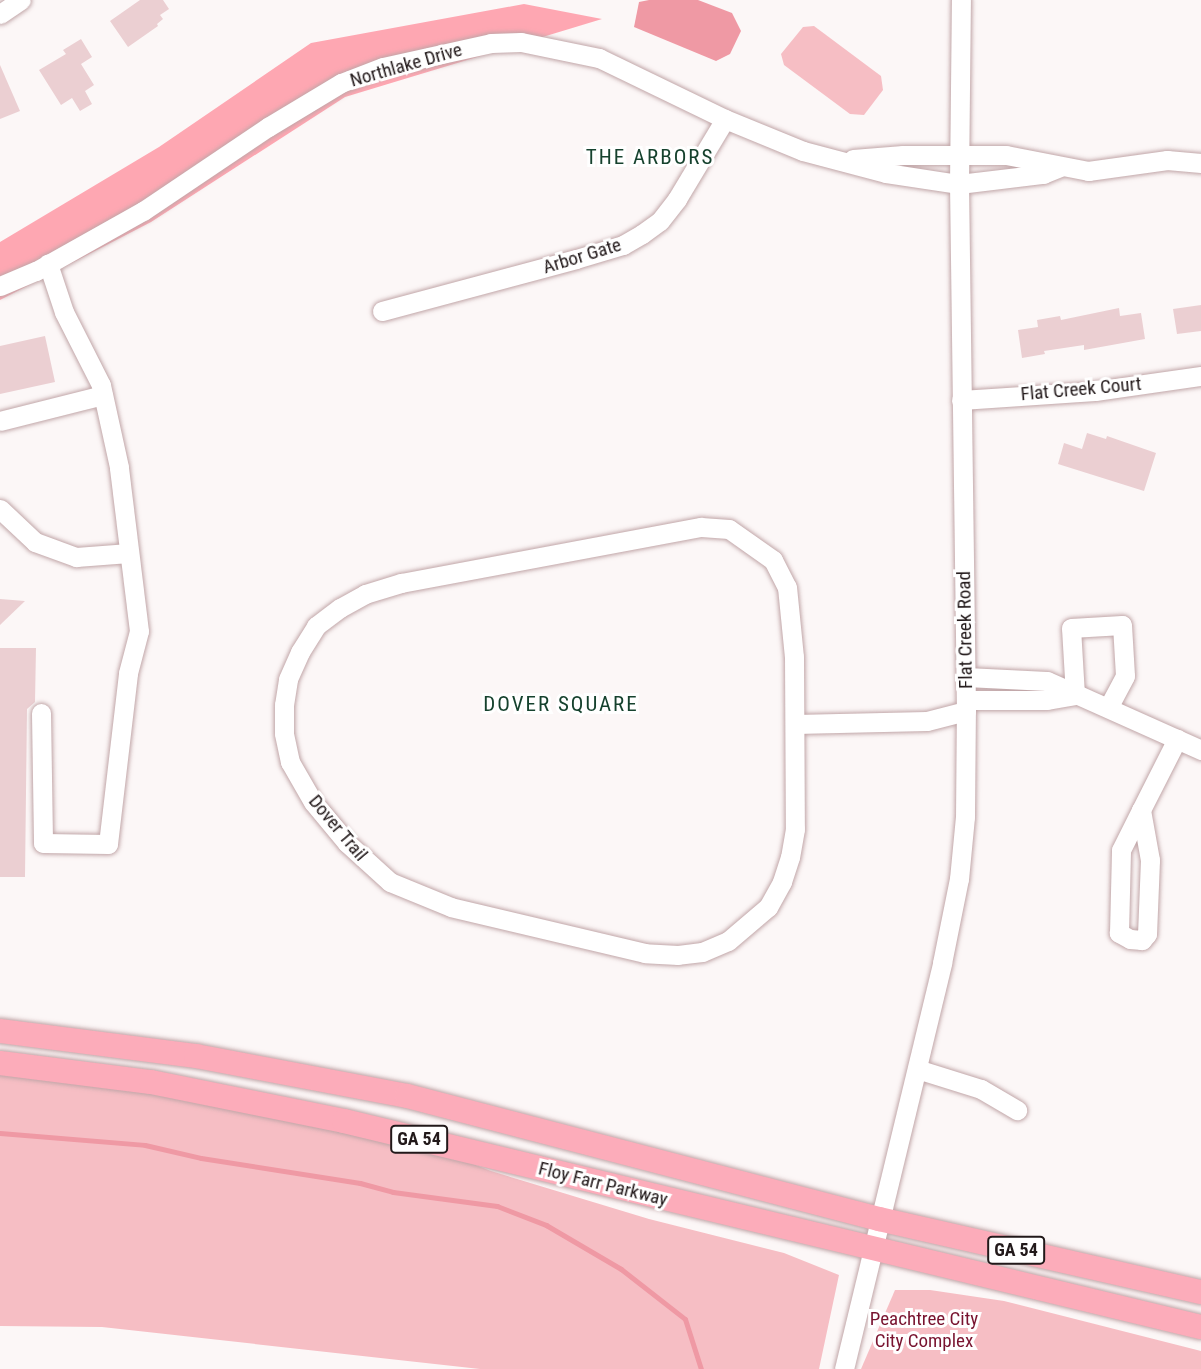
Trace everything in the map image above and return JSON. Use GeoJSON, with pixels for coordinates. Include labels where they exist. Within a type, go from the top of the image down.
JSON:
{"type":"FeatureCollection","features":[{"type":"Feature","properties":{"kind":"main road","name":"Floy Farr Parkway"},"geometry":{"type":"LineString","coordinates":[[0,1031],[197,1056],[407,1096],[879,1219],[1201,1292]]}},
{"type":"Feature","properties":{"kind":"main road","name":"Floy Farr Parkway"},"geometry":{"type":"LineString","coordinates":[[0,1063],[151,1082],[344,1121],[1201,1327]]}},
{"type":"Feature","properties":{"kind":"street"},"geometry":{"type":"LineString","coordinates":[[0,14],[21,0]]}},
{"type":"Feature","properties":{"kind":"street","name":"Flat Creek Road"},"geometry":{"type":"LineString","coordinates":[[844,1369],[917,1069],[959,879],[965,817],[966,677],[959,184],[961,0]]}},
{"type":"Feature","properties":{"kind":"street","name":"Northlake Drive"},"geometry":{"type":"LineString","coordinates":[[0,286],[48,264],[143,211],[268,127],[341,83],[383,67],[464,47],[521,42],[599,58],[725,118],[803,150],[886,173],[959,184],[1043,174],[1060,167]]}},
{"type":"Feature","properties":{"kind":"street","name":"Arbor Gate"},"geometry":{"type":"LineString","coordinates":[[382,311],[623,245],[660,221],[677,200],[725,118]]}},
{"type":"Feature","properties":{"kind":"street","name":"Northlake Drive"},"geometry":{"type":"LineString","coordinates":[[845,160],[903,155],[1006,155],[1087,171],[1167,160],[1201,163]]}},
{"type":"Feature","properties":{"kind":"street"},"geometry":{"type":"LineString","coordinates":[[40,713],[43,843],[108,844],[128,673],[139,631],[119,467],[103,395],[64,312],[48,264]]}},
{"type":"Feature","properties":{"kind":"street","name":"Flat Creek Court"},"geometry":{"type":"LineString","coordinates":[[961,400],[1095,391],[1201,376]]}},
{"type":"Feature","properties":{"kind":"street"},"geometry":{"type":"LineString","coordinates":[[0,421],[103,395]]}},
{"type":"Feature","properties":{"kind":"street"},"geometry":{"type":"LineString","coordinates":[[0,509],[35,542],[76,557],[129,553]]}},
{"type":"Feature","properties":{"kind":"street","name":"Dover Trail"},"geometry":{"type":"LineString","coordinates":[[701,527],[729,529],[753,543],[773,560],[787,587],[793,645],[795,724],[795,829],[782,882],[768,907],[728,941],[702,952],[678,955],[608,946],[479,915],[419,897],[390,882],[347,843],[313,803],[290,762],[284,733],[284,705],[288,679],[316,626],[365,594],[401,583],[701,527]]}},
{"type":"Feature","properties":{"kind":"street"},"geometry":{"type":"LineString","coordinates":[[1075,695],[1071,628],[1122,625],[1125,676],[1108,708]]}},
{"type":"Feature","properties":{"kind":"street"},"geometry":{"type":"LineString","coordinates":[[966,677],[1047,681],[1201,750]]}},
{"type":"Feature","properties":{"kind":"street"},"geometry":{"type":"LineString","coordinates":[[795,724],[927,722],[966,705],[1047,700],[1075,695]]}},
{"type":"Feature","properties":{"kind":"street"},"geometry":{"type":"LineString","coordinates":[[1141,810],[1150,860],[1147,934],[1142,940],[1130,940],[1119,933],[1121,850],[1141,810],[1177,739]]}},
{"type":"Feature","properties":{"kind":"street"},"geometry":{"type":"LineString","coordinates":[[917,1069],[981,1089],[1017,1110]]}},
{"type":"Feature","properties":{"kind":"green space"},"geometry":{"type":"Polygon","coordinates":[[[814,26],[881,76],[883,90],[864,115],[850,114],[784,65],[781,54],[803,27],[814,26]]]}},
{"type":"Feature","properties":{"kind":"green space"},"geometry":{"type":"Polygon","coordinates":[[[0,1070],[391,1132],[491,1171],[649,1219],[784,1253],[839,1275],[819,1369],[480,1369],[102,1327],[0,1326],[0,1070]]]}},
{"type":"Feature","properties":{"kind":"green space","name":"Peachtree City City Complex"},"geometry":{"type":"Polygon","coordinates":[[[895,1290],[930,1290],[1004,1301],[1201,1351],[1201,1369],[861,1369],[895,1290]]]}},
{"type":"Feature","properties":{"kind":"shaded area"},"geometry":{"type":"Polygon","coordinates":[[[698,0],[732,13],[741,31],[730,54],[716,61],[634,27],[639,2],[698,0]]]}},
{"type":"Feature","properties":{"kind":"shaded area"},"geometry":{"type":"Polygon","coordinates":[[[524,4],[602,19],[345,97],[151,222],[0,300],[0,242],[159,147],[311,43],[524,4]]]}},
{"type":"Feature","properties":{"kind":"building"},"geometry":{"type":"Polygon","coordinates":[[[140,0],[163,0],[169,9],[160,15],[163,19],[158,26],[128,47],[110,21],[140,0]]]}},
{"type":"Feature","properties":{"kind":"building"},"geometry":{"type":"Polygon","coordinates":[[[81,39],[92,57],[81,64],[94,85],[85,91],[92,104],[80,111],[72,98],[61,105],[39,70],[66,54],[63,50],[81,39]]]}},
{"type":"Feature","properties":{"kind":"building"},"geometry":{"type":"Polygon","coordinates":[[[0,65],[20,111],[0,119],[0,65]]]}},
{"type":"Feature","properties":{"kind":"building"},"geometry":{"type":"Polygon","coordinates":[[[1201,305],[1201,331],[1177,334],[1173,309],[1201,305]]]}},
{"type":"Feature","properties":{"kind":"building"},"geometry":{"type":"Polygon","coordinates":[[[1119,308],[1120,316],[1141,313],[1145,339],[1084,350],[1084,345],[1044,351],[1045,354],[1022,358],[1018,330],[1038,327],[1037,320],[1060,316],[1061,320],[1119,308]]]}},
{"type":"Feature","properties":{"kind":"building"},"geometry":{"type":"Polygon","coordinates":[[[45,336],[55,382],[0,394],[0,346],[45,336]]]}},
{"type":"Feature","properties":{"kind":"building"},"geometry":{"type":"Polygon","coordinates":[[[1087,433],[1106,439],[1107,436],[1156,453],[1144,491],[1058,464],[1064,443],[1082,449],[1087,433]]]}},
{"type":"Feature","properties":{"kind":"building"},"geometry":{"type":"Polygon","coordinates":[[[0,599],[25,601],[0,625],[0,599]]]}},
{"type":"Feature","properties":{"kind":"building"},"geometry":{"type":"Polygon","coordinates":[[[0,648],[36,648],[35,702],[27,709],[25,877],[0,877],[0,648]]]}},
{"type":"Feature","properties":{"kind":"waterway"},"geometry":{"type":"LineString","coordinates":[[0,1133],[145,1145],[201,1158],[360,1183],[393,1192],[497,1206],[546,1225],[621,1269],[685,1319],[701,1369]]}},
{"type":"Feature","properties":{"kind":"district","name":"THE ARBORS"},"geometry":{"type":"Point","coordinates":[650,157]}},
{"type":"Feature","properties":{"kind":"district","name":"DOVER SQUARE"},"geometry":{"type":"Point","coordinates":[561,704]}}]}
